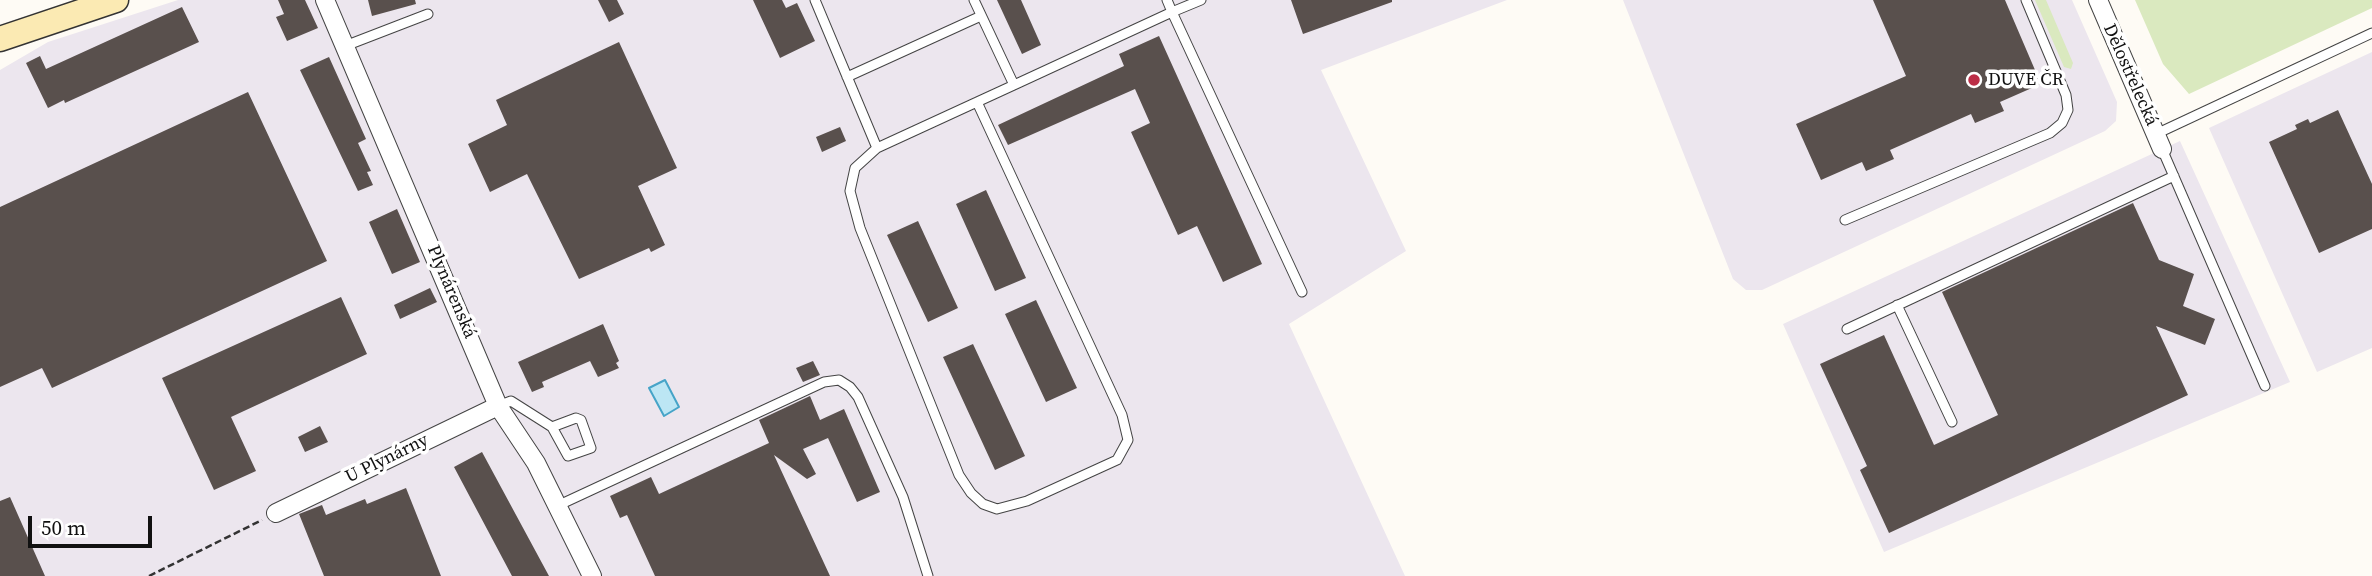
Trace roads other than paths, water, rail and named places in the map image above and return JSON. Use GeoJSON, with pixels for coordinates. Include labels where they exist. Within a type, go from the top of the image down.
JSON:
{"type":"FeatureCollection","features":[{"type":"Feature","properties":{"kind":"street"},"geometry":{"type":"LineString","coordinates":[[0,39],[116,0]]}},
{"type":"Feature","properties":{"kind":"street","name":"Plynárenská"},"geometry":{"type":"LineString","coordinates":[[325,0],[498,406],[536,463],[592,576]]}},
{"type":"Feature","properties":{"kind":"street","name":"Dělostřelecká"},"geometry":{"type":"LineString","coordinates":[[2098,0],[2159,141]]}},
{"type":"Feature","properties":{"kind":"street","name":"U Plynárny"},"geometry":{"type":"LineString","coordinates":[[276,513],[498,406]]}},
{"type":"Feature","properties":{"kind":"lane"},"geometry":{"type":"LineString","coordinates":[[815,0],[877,148]]}},
{"type":"Feature","properties":{"kind":"lane"},"geometry":{"type":"LineString","coordinates":[[974,0],[1014,85]]}},
{"type":"Feature","properties":{"kind":"lane"},"geometry":{"type":"LineString","coordinates":[[1167,0],[1302,292]]}},
{"type":"Feature","properties":{"kind":"lane"},"geometry":{"type":"LineString","coordinates":[[977,102],[1122,415],[1128,440],[1117,460],[1009,507],[997,509],[983,504],[971,494],[960,475],[852,205],[850,191],[855,168],[877,148],[1172,12],[1201,0]]}},
{"type":"Feature","properties":{"kind":"lane"},"geometry":{"type":"LineString","coordinates":[[1845,220],[2050,133],[2062,123],[2068,110],[2066,94],[2026,0]]}},
{"type":"Feature","properties":{"kind":"lane"},"geometry":{"type":"LineString","coordinates":[[345,46],[428,14]]}},
{"type":"Feature","properties":{"kind":"lane"},"geometry":{"type":"LineString","coordinates":[[847,77],[981,16]]}},
{"type":"Feature","properties":{"kind":"lane"},"geometry":{"type":"LineString","coordinates":[[2265,386],[2159,141],[2372,33]]}},
{"type":"Feature","properties":{"kind":"lane"},"geometry":{"type":"LineString","coordinates":[[1847,330],[2174,176]]}},
{"type":"Feature","properties":{"kind":"lane"},"geometry":{"type":"LineString","coordinates":[[1897,305],[1952,422]]}},
{"type":"Feature","properties":{"kind":"lane"},"geometry":{"type":"LineString","coordinates":[[557,506],[824,382],[839,380],[850,387],[858,397],[903,497],[928,576]]}},
{"type":"Feature","properties":{"kind":"lane"},"geometry":{"type":"LineString","coordinates":[[498,406],[510,401],[552,427],[568,456],[591,448],[581,420],[576,418],[552,427]]}},
{"type":"Feature","properties":{"kind":"water"},"geometry":{"type":"Polygon","coordinates":[[[665,380],[679,407],[664,416],[649,388],[665,380]]]}},
{"type":"Feature","properties":{"kind":"place","name":"DUVE ČR"},"geometry":{"type":"Point","coordinates":[1974,80]}}]}
